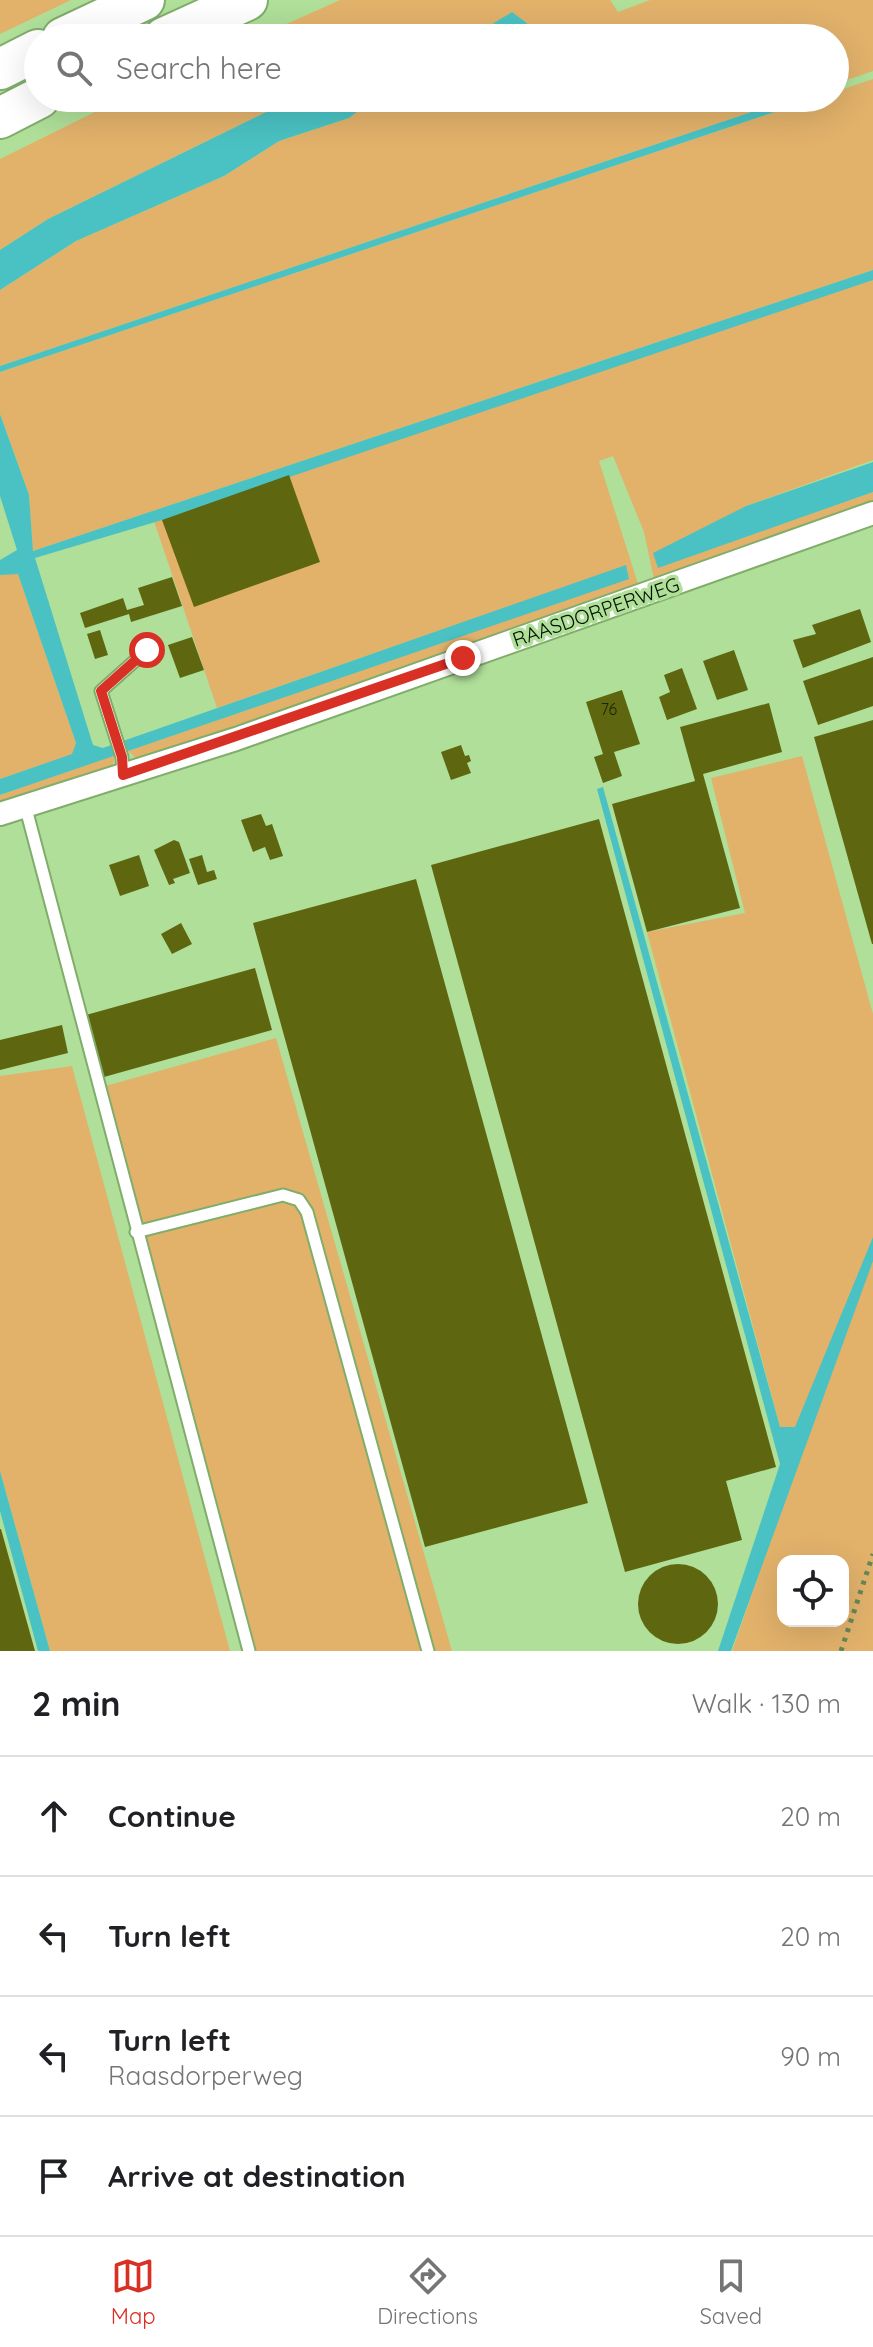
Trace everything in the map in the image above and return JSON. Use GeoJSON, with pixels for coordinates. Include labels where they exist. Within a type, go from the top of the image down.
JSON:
{"type":"FeatureCollection","features":[{"type":"Feature","properties":{"kind":"highway"},"geometry":{"type":"LineString","coordinates":[[93,24],[144,0]]}},
{"type":"Feature","properties":{"kind":"highway"},"geometry":{"type":"LineString","coordinates":[[195,24],[247,0]]}},
{"type":"Feature","properties":{"kind":"highway"},"geometry":{"type":"LineString","coordinates":[[0,69],[24,57]]}},
{"type":"Feature","properties":{"kind":"highway"},"geometry":{"type":"LineString","coordinates":[[0,118],[24,106]]}},
{"type":"Feature","properties":{"kind":"street","name":"RAASDORPERWEG"},"geometry":{"type":"LineString","coordinates":[[0,814],[123,766],[649,595],[873,513]]}},
{"type":"Feature","properties":{"kind":"lane"},"geometry":{"type":"LineString","coordinates":[[123,766],[101,691],[147,650]]}},
{"type":"Feature","properties":{"kind":"lane"},"geometry":{"type":"LineString","coordinates":[[25,805],[249,1651]]}},
{"type":"Feature","properties":{"kind":"lane"},"geometry":{"type":"LineString","coordinates":[[136,1232],[283,1195],[299,1200],[307,1212],[428,1651]]}},
{"type":"Feature","properties":{"kind":"path"},"geometry":{"type":"LineString","coordinates":[[841,1651],[873,1554]]}},
{"type":"Feature","properties":{"kind":"shaded area"},"geometry":{"type":"Polygon","coordinates":[[[0,0],[71,0],[0,34],[0,0]]]}},
{"type":"Feature","properties":{"kind":"shaded area"},"geometry":{"type":"Polygon","coordinates":[[[340,0],[610,0],[618,12],[650,0],[873,0],[873,71],[849,79],[849,24],[286,24],[340,0]]]}},
{"type":"Feature","properties":{"kind":"shaded area"},"geometry":{"type":"Polygon","coordinates":[[[873,79],[873,270],[33,551],[29,495],[0,414],[0,372],[774,112],[849,112],[849,87],[873,79]]]}},
{"type":"Feature","properties":{"kind":"shaded area"},"geometry":{"type":"Polygon","coordinates":[[[95,112],[266,112],[48,219],[0,250],[0,159],[95,112]]]}},
{"type":"Feature","properties":{"kind":"shaded area"},"geometry":{"type":"Polygon","coordinates":[[[356,112],[752,112],[0,366],[0,290],[76,241],[224,176],[279,141],[349,118],[356,112]]]}},
{"type":"Feature","properties":{"kind":"shaded area"},"geometry":{"type":"Polygon","coordinates":[[[873,279],[873,460],[746,506],[717,522],[658,567],[873,492],[873,510],[655,584],[644,532],[613,456],[599,461],[639,587],[139,761],[128,751],[629,578],[625,566],[217,708],[154,521],[873,279]]]}},
{"type":"Feature","properties":{"kind":"shaded area"},"geometry":{"type":"Polygon","coordinates":[[[18,573],[76,743],[73,754],[0,779],[0,575],[18,573]]]}},
{"type":"Feature","properties":{"kind":"shaded area"},"geometry":{"type":"Polygon","coordinates":[[[115,755],[112,769],[0,808],[0,795],[115,755]]]}},
{"type":"Feature","properties":{"kind":"shaded area"},"geometry":{"type":"Polygon","coordinates":[[[802,756],[873,1014],[873,1651],[732,1651],[767,1550],[795,1427],[780,1427],[647,932],[745,913],[711,778],[802,756]]]}},
{"type":"Feature","properties":{"kind":"shaded area"},"geometry":{"type":"Polygon","coordinates":[[[276,1038],[452,1651],[254,1651],[102,1087],[276,1038]]]}},
{"type":"Feature","properties":{"kind":"shaded area"},"geometry":{"type":"Polygon","coordinates":[[[72,1066],[230,1651],[50,1651],[0,1471],[0,1076],[72,1066]]]}},
{"type":"Feature","properties":{"kind":"water"},"geometry":{"type":"Polygon","coordinates":[[[512,12],[528,24],[492,24],[512,12]]]}},
{"type":"Feature","properties":{"kind":"water"},"geometry":{"type":"Polygon","coordinates":[[[266,112],[357,112],[349,118],[279,141],[224,176],[76,241],[0,290],[0,250],[48,219],[266,112]]]}},
{"type":"Feature","properties":{"kind":"water"},"geometry":{"type":"Polygon","coordinates":[[[752,112],[774,112],[0,372],[0,366],[752,112]]]}},
{"type":"Feature","properties":{"kind":"water"},"geometry":{"type":"Polygon","coordinates":[[[873,270],[873,280],[162,520],[35,558],[93,745],[103,748],[626,565],[629,579],[0,795],[0,779],[72,754],[76,743],[18,574],[0,575],[0,560],[17,550],[0,496],[0,414],[29,495],[33,551],[873,270]]]}},
{"type":"Feature","properties":{"kind":"water"},"geometry":{"type":"Polygon","coordinates":[[[873,462],[873,492],[658,568],[653,553],[746,506],[873,462]]]}},
{"type":"Feature","properties":{"kind":"water"},"geometry":{"type":"Polygon","coordinates":[[[603,787],[780,1427],[795,1427],[873,1237],[873,1261],[731,1651],[718,1651],[780,1464],[597,789],[603,787]]]}},
{"type":"Feature","properties":{"kind":"water"},"geometry":{"type":"Polygon","coordinates":[[[0,1471],[50,1651],[38,1651],[0,1511],[0,1471]]]}},
{"type":"Feature","properties":{"kind":"building"},"geometry":{"type":"Polygon","coordinates":[[[289,475],[320,562],[194,607],[162,520],[289,475]]]}},
{"type":"Feature","properties":{"kind":"building"},"geometry":{"type":"Polygon","coordinates":[[[172,577],[182,606],[131,622],[129,614],[85,628],[80,613],[123,598],[127,610],[144,605],[138,588],[172,577]]]}},
{"type":"Feature","properties":{"kind":"building"},"geometry":{"type":"Polygon","coordinates":[[[860,609],[871,642],[803,668],[793,640],[816,634],[812,625],[860,609]]]}},
{"type":"Feature","properties":{"kind":"building"},"geometry":{"type":"Polygon","coordinates":[[[100,630],[108,655],[95,659],[87,634],[100,630]]]}},
{"type":"Feature","properties":{"kind":"building"},"geometry":{"type":"Polygon","coordinates":[[[192,637],[204,670],[180,678],[168,645],[192,637]]]}},
{"type":"Feature","properties":{"kind":"building"},"geometry":{"type":"Polygon","coordinates":[[[734,650],[748,690],[717,700],[703,661],[734,650]]]}},
{"type":"Feature","properties":{"kind":"building"},"geometry":{"type":"Polygon","coordinates":[[[873,657],[873,706],[818,725],[803,681],[873,657]]]}},
{"type":"Feature","properties":{"kind":"building"},"geometry":{"type":"Polygon","coordinates":[[[682,668],[697,709],[667,720],[659,697],[670,692],[664,675],[682,668]]]}},
{"type":"Feature","properties":{"kind":"building"},"geometry":{"type":"Polygon","coordinates":[[[622,690],[640,744],[614,752],[622,776],[603,783],[594,757],[603,754],[586,702],[622,690]]]}},
{"type":"Feature","properties":{"kind":"building"},"geometry":{"type":"Polygon","coordinates":[[[769,703],[782,752],[703,774],[740,908],[647,932],[612,804],[695,781],[680,727],[769,703]]]}},
{"type":"Feature","properties":{"kind":"building"},"geometry":{"type":"Polygon","coordinates":[[[873,720],[873,944],[872,944],[814,737],[873,720]]]}},
{"type":"Feature","properties":{"kind":"building"},"geometry":{"type":"Polygon","coordinates":[[[461,745],[465,756],[469,755],[471,761],[467,763],[471,773],[451,780],[441,752],[461,745]]]}},
{"type":"Feature","properties":{"kind":"building"},"geometry":{"type":"Polygon","coordinates":[[[261,814],[266,826],[272,824],[283,856],[270,860],[265,847],[253,852],[241,820],[261,814]]]}},
{"type":"Feature","properties":{"kind":"building"},"geometry":{"type":"Polygon","coordinates":[[[599,819],[776,1467],[726,1481],[742,1540],[625,1572],[431,865],[599,819]]]}},
{"type":"Feature","properties":{"kind":"building"},"geometry":{"type":"Polygon","coordinates":[[[174,840],[179,842],[190,873],[173,879],[175,883],[169,885],[154,850],[174,840]]]}},
{"type":"Feature","properties":{"kind":"building"},"geometry":{"type":"Polygon","coordinates":[[[139,855],[149,886],[120,896],[109,865],[139,855]]]}},
{"type":"Feature","properties":{"kind":"building"},"geometry":{"type":"Polygon","coordinates":[[[202,855],[207,872],[214,870],[217,879],[198,885],[189,859],[202,855]]]}},
{"type":"Feature","properties":{"kind":"building"},"geometry":{"type":"Polygon","coordinates":[[[416,879],[588,1503],[425,1547],[253,923],[416,879]]]}},
{"type":"Feature","properties":{"kind":"building"},"geometry":{"type":"Polygon","coordinates":[[[181,923],[192,944],[172,954],[161,934],[181,923]]]}},
{"type":"Feature","properties":{"kind":"building"},"geometry":{"type":"Polygon","coordinates":[[[255,968],[272,1030],[104,1077],[86,1015],[255,968]]]}},
{"type":"Feature","properties":{"kind":"building"},"geometry":{"type":"Polygon","coordinates":[[[62,1025],[68,1053],[0,1070],[0,1040],[62,1025]]]}},
{"type":"Feature","properties":{"kind":"building"},"geometry":{"type":"Polygon","coordinates":[[[1,1529],[35,1651],[0,1651],[1,1529]]]}},
{"type":"Feature","properties":{"kind":"building"},"geometry":{"type":"Polygon","coordinates":[[[678,1564],[693,1567],[706,1576],[715,1589],[718,1604],[715,1619],[706,1632],[693,1641],[678,1644],[663,1641],[650,1632],[641,1619],[638,1604],[641,1589],[650,1576],[663,1567],[678,1564]]]}},
{"type":"Feature","properties":{"kind":"route"},"geometry":{"type":"LineString","coordinates":[[147,650],[101,691],[122,757],[123,775],[236,739],[463,658]]}}]}
